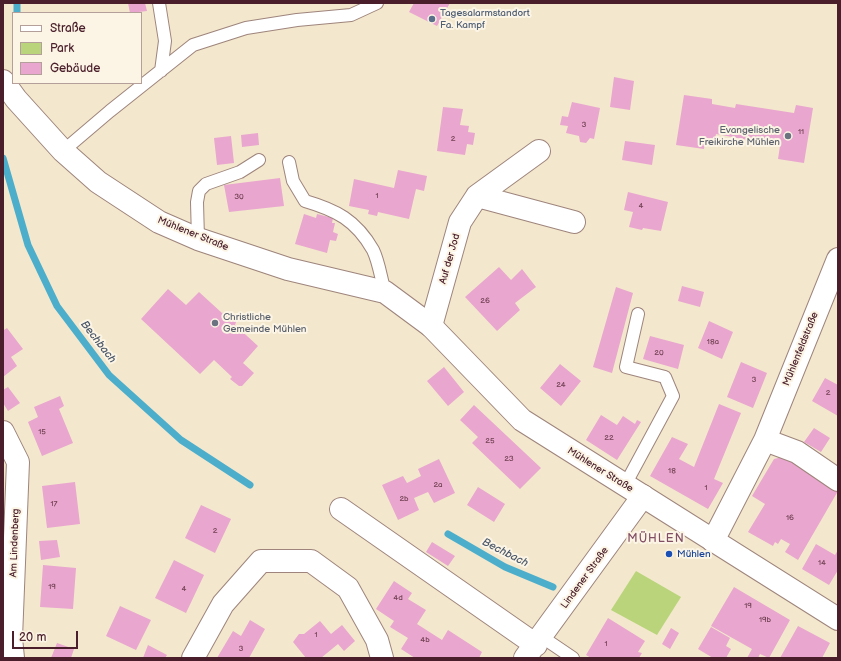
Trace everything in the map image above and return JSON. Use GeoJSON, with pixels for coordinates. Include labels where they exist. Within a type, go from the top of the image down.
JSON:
{"type":"FeatureCollection","features":[{"type":"Feature","properties":{"kind":"street","name":"Mühlener Straße"},"geometry":{"type":"LineString","coordinates":[[3,81],[16,99],[63,152],[98,182],[159,222],[198,239],[288,269],[385,292],[431,326],[522,420],[838,619]]}},
{"type":"Feature","properties":{"kind":"street","name":"Auf der Jod"},"geometry":{"type":"LineString","coordinates":[[431,326],[460,222],[477,196],[539,151]]}},
{"type":"Feature","properties":{"kind":"street"},"geometry":{"type":"LineString","coordinates":[[477,196],[574,222]]}},
{"type":"Feature","properties":{"kind":"street","name":"Mühlenfeldstraße"},"geometry":{"type":"LineString","coordinates":[[713,541],[765,440],[838,259]]}},
{"type":"Feature","properties":{"kind":"street","name":"Am Lindenberg"},"geometry":{"type":"LineString","coordinates":[[3,432],[18,462],[9,647]]}},
{"type":"Feature","properties":{"kind":"street"},"geometry":{"type":"LineString","coordinates":[[765,440],[797,452],[838,480]]}},
{"type":"Feature","properties":{"kind":"street","name":"Lindener Straße"},"geometry":{"type":"LineString","coordinates":[[535,647],[643,496]]}},
{"type":"Feature","properties":{"kind":"street"},"geometry":{"type":"LineString","coordinates":[[341,509],[535,647]]}},
{"type":"Feature","properties":{"kind":"street"},"geometry":{"type":"LineString","coordinates":[[193,658],[223,604],[261,561],[268,561],[311,562],[348,588],[377,640],[382,658]]}},
{"type":"Feature","properties":{"kind":"lane"},"geometry":{"type":"LineString","coordinates":[[159,3],[165,41],[161,71]]}},
{"type":"Feature","properties":{"kind":"lane"},"geometry":{"type":"LineString","coordinates":[[63,152],[193,45],[246,28],[297,20],[350,15],[377,3]]}},
{"type":"Feature","properties":{"kind":"lane"},"geometry":{"type":"LineString","coordinates":[[198,239],[197,202],[199,191],[206,184],[240,172],[259,160]]}},
{"type":"Feature","properties":{"kind":"lane"},"geometry":{"type":"LineString","coordinates":[[289,162],[293,181],[305,200],[326,207],[350,220],[373,251],[385,292]]}},
{"type":"Feature","properties":{"kind":"lane"},"geometry":{"type":"LineString","coordinates":[[625,485],[673,396],[665,377],[626,367],[638,314]]}},
{"type":"Feature","properties":{"kind":"lane"},"geometry":{"type":"LineString","coordinates":[[535,647],[573,658]]}},
{"type":"Feature","properties":{"kind":"green space"},"geometry":{"type":"Polygon","coordinates":[[[636,571],[681,597],[657,635],[611,610],[636,571]]]}},
{"type":"Feature","properties":{"kind":"building"},"geometry":{"type":"Polygon","coordinates":[[[128,3],[145,3],[147,11],[130,12],[128,3]]]}},
{"type":"Feature","properties":{"kind":"building","name":"Tagesalarmstandort Fa. Kampf"},"geometry":{"type":"Polygon","coordinates":[[[414,3],[450,3],[437,26],[409,12],[414,3]]]}},
{"type":"Feature","properties":{"kind":"building"},"geometry":{"type":"Polygon","coordinates":[[[614,77],[634,81],[630,110],[610,107],[614,77]]]}},
{"type":"Feature","properties":{"kind":"building"},"geometry":{"type":"Polygon","coordinates":[[[684,95],[712,99],[712,104],[735,108],[736,104],[794,113],[796,105],[813,108],[804,163],[778,159],[780,146],[716,134],[714,143],[705,141],[704,149],[676,145],[684,95]]]}},
{"type":"Feature","properties":{"kind":"building"},"geometry":{"type":"Polygon","coordinates":[[[572,102],[600,108],[594,139],[590,138],[586,143],[580,142],[579,136],[566,133],[568,126],[560,125],[562,116],[568,117],[572,102]]]}},
{"type":"Feature","properties":{"kind":"building"},"geometry":{"type":"Polygon","coordinates":[[[443,107],[463,109],[460,125],[469,126],[468,132],[475,133],[473,145],[467,144],[465,155],[437,151],[443,107]]]}},
{"type":"Feature","properties":{"kind":"building"},"geometry":{"type":"Polygon","coordinates":[[[258,133],[259,145],[242,147],[241,135],[258,133]]]}},
{"type":"Feature","properties":{"kind":"building"},"geometry":{"type":"Polygon","coordinates":[[[231,136],[234,163],[217,165],[214,138],[231,136]]]}},
{"type":"Feature","properties":{"kind":"building"},"geometry":{"type":"Polygon","coordinates":[[[625,141],[655,145],[652,165],[622,160],[625,141]]]}},
{"type":"Feature","properties":{"kind":"building"},"geometry":{"type":"Polygon","coordinates":[[[398,170],[427,176],[424,191],[416,189],[409,219],[378,212],[377,216],[368,214],[369,210],[349,206],[354,179],[394,188],[398,170]]]}},
{"type":"Feature","properties":{"kind":"building"},"geometry":{"type":"Polygon","coordinates":[[[280,178],[284,206],[229,212],[224,185],[280,178]]]}},
{"type":"Feature","properties":{"kind":"building"},"geometry":{"type":"Polygon","coordinates":[[[628,192],[668,202],[661,231],[643,228],[642,230],[629,227],[633,212],[624,210],[628,192]]]}},
{"type":"Feature","properties":{"kind":"building"},"geometry":{"type":"Polygon","coordinates":[[[304,214],[316,218],[317,214],[333,218],[332,223],[335,223],[333,232],[338,234],[336,241],[330,240],[327,253],[295,244],[304,214]]]}},
{"type":"Feature","properties":{"kind":"building"},"geometry":{"type":"Polygon","coordinates":[[[499,267],[511,280],[522,269],[536,287],[515,303],[520,310],[497,331],[465,297],[499,267]]]}},
{"type":"Feature","properties":{"kind":"building"},"geometry":{"type":"Polygon","coordinates":[[[682,286],[704,292],[700,307],[678,301],[682,286]]]}},
{"type":"Feature","properties":{"kind":"building"},"geometry":{"type":"Polygon","coordinates":[[[616,287],[633,293],[612,373],[593,367],[616,287]]]}},
{"type":"Feature","properties":{"kind":"building"},"geometry":{"type":"Polygon","coordinates":[[[168,289],[186,305],[199,292],[222,313],[225,312],[236,322],[235,325],[258,346],[243,363],[254,373],[242,386],[239,386],[230,379],[232,377],[214,360],[200,374],[141,319],[168,289]]]}},
{"type":"Feature","properties":{"kind":"building"},"geometry":{"type":"Polygon","coordinates":[[[709,321],[733,332],[722,359],[698,348],[709,321]]]}},
{"type":"Feature","properties":{"kind":"building"},"geometry":{"type":"Polygon","coordinates":[[[7,328],[23,349],[11,357],[17,366],[3,377],[3,329],[4,330],[7,328]]]}},
{"type":"Feature","properties":{"kind":"building"},"geometry":{"type":"Polygon","coordinates":[[[650,336],[684,345],[678,369],[643,359],[650,336]]]}},
{"type":"Feature","properties":{"kind":"building"},"geometry":{"type":"Polygon","coordinates":[[[741,362],[767,373],[753,408],[727,397],[741,362]]]}},
{"type":"Feature","properties":{"kind":"building"},"geometry":{"type":"Polygon","coordinates":[[[560,364],[581,381],[561,406],[540,388],[560,364]]]}},
{"type":"Feature","properties":{"kind":"building"},"geometry":{"type":"Polygon","coordinates":[[[444,367],[464,392],[448,406],[427,381],[444,367]]]}},
{"type":"Feature","properties":{"kind":"building"},"geometry":{"type":"Polygon","coordinates":[[[825,378],[838,385],[838,416],[812,401],[825,378]]]}},
{"type":"Feature","properties":{"kind":"building"},"geometry":{"type":"Polygon","coordinates":[[[8,387],[20,403],[8,411],[3,403],[3,390],[8,387]]]}},
{"type":"Feature","properties":{"kind":"building"},"geometry":{"type":"Polygon","coordinates":[[[60,396],[64,406],[59,409],[73,443],[42,456],[28,422],[38,417],[34,407],[60,396]]]}},
{"type":"Feature","properties":{"kind":"building"},"geometry":{"type":"Polygon","coordinates":[[[719,404],[741,413],[714,479],[723,483],[708,509],[650,476],[672,437],[688,444],[679,459],[694,467],[719,404]]]}},
{"type":"Feature","properties":{"kind":"building"},"geometry":{"type":"Polygon","coordinates":[[[474,405],[541,468],[520,489],[472,443],[478,437],[460,420],[474,405]]]}},
{"type":"Feature","properties":{"kind":"building"},"geometry":{"type":"Polygon","coordinates":[[[601,415],[617,425],[623,416],[635,424],[637,420],[641,422],[617,460],[586,440],[601,415]]]}},
{"type":"Feature","properties":{"kind":"building"},"geometry":{"type":"Polygon","coordinates":[[[814,428],[830,438],[821,452],[804,442],[814,428]]]}},
{"type":"Feature","properties":{"kind":"building"},"geometry":{"type":"Polygon","coordinates":[[[782,457],[838,488],[838,491],[798,560],[785,552],[790,544],[781,539],[778,544],[775,542],[773,546],[748,532],[765,504],[752,496],[774,459],[782,457]]]}},
{"type":"Feature","properties":{"kind":"building"},"geometry":{"type":"Polygon","coordinates":[[[439,459],[455,493],[434,503],[428,492],[414,498],[419,510],[398,520],[382,485],[403,476],[407,483],[421,476],[418,469],[439,459]]]}},
{"type":"Feature","properties":{"kind":"building"},"geometry":{"type":"Polygon","coordinates":[[[75,482],[80,524],[47,528],[42,486],[75,482]]]}},
{"type":"Feature","properties":{"kind":"building"},"geometry":{"type":"Polygon","coordinates":[[[478,487],[505,504],[494,522],[467,505],[478,487]]]}},
{"type":"Feature","properties":{"kind":"building"},"geometry":{"type":"Polygon","coordinates":[[[201,505],[231,519],[215,553],[185,538],[201,505]]]}},
{"type":"Feature","properties":{"kind":"building"},"geometry":{"type":"Polygon","coordinates":[[[57,540],[60,557],[41,560],[39,541],[57,540]]]}},
{"type":"Feature","properties":{"kind":"building"},"geometry":{"type":"Polygon","coordinates":[[[432,542],[455,556],[448,566],[426,552],[432,542]]]}},
{"type":"Feature","properties":{"kind":"building"},"geometry":{"type":"Polygon","coordinates":[[[816,544],[835,555],[838,550],[838,570],[829,585],[802,569],[816,544]]]}},
{"type":"Feature","properties":{"kind":"building"},"geometry":{"type":"Polygon","coordinates":[[[174,560],[204,575],[186,613],[155,598],[174,560]]]}},
{"type":"Feature","properties":{"kind":"building"},"geometry":{"type":"Polygon","coordinates":[[[43,565],[76,568],[73,609],[40,607],[43,565]]]}},
{"type":"Feature","properties":{"kind":"building"},"geometry":{"type":"Polygon","coordinates":[[[394,581],[412,593],[408,599],[426,610],[417,624],[442,640],[448,630],[482,652],[479,658],[415,658],[401,649],[408,638],[390,627],[394,621],[376,609],[394,581]]]}},
{"type":"Feature","properties":{"kind":"building"},"geometry":{"type":"Polygon","coordinates":[[[734,587],[790,620],[769,658],[760,654],[758,658],[747,658],[752,649],[711,626],[734,587]]]}},
{"type":"Feature","properties":{"kind":"building"},"geometry":{"type":"Polygon","coordinates":[[[120,606],[151,620],[136,650],[106,636],[120,606]]]}},
{"type":"Feature","properties":{"kind":"building"},"geometry":{"type":"Polygon","coordinates":[[[608,618],[645,641],[638,652],[642,653],[639,658],[591,658],[586,655],[608,618]]]}},
{"type":"Feature","properties":{"kind":"building"},"geometry":{"type":"Polygon","coordinates":[[[250,620],[265,629],[249,658],[217,658],[233,631],[241,636],[250,620]]]}},
{"type":"Feature","properties":{"kind":"building"},"geometry":{"type":"Polygon","coordinates":[[[320,621],[331,634],[342,625],[355,641],[344,651],[338,644],[321,658],[306,658],[293,642],[299,634],[304,634],[320,621]]]}},
{"type":"Feature","properties":{"kind":"building"},"geometry":{"type":"Polygon","coordinates":[[[798,626],[830,643],[822,658],[780,658],[798,626]]]}},
{"type":"Feature","properties":{"kind":"building"},"geometry":{"type":"Polygon","coordinates":[[[711,627],[730,638],[726,646],[731,649],[726,658],[713,658],[698,649],[711,627]]]}},
{"type":"Feature","properties":{"kind":"building"},"geometry":{"type":"Polygon","coordinates":[[[671,628],[679,633],[670,649],[662,644],[671,628]]]}},
{"type":"Feature","properties":{"kind":"building"},"geometry":{"type":"Polygon","coordinates":[[[57,643],[74,649],[71,658],[51,658],[57,643]]]}},
{"type":"Feature","properties":{"kind":"building"},"geometry":{"type":"Polygon","coordinates":[[[148,645],[167,655],[165,658],[143,658],[148,645]]]}},
{"type":"Feature","properties":{"kind":"waterway","name":"Bechbach"},"geometry":{"type":"LineString","coordinates":[[17,3],[17,12]]}},
{"type":"Feature","properties":{"kind":"waterway","name":"Bechbach"},"geometry":{"type":"LineString","coordinates":[[3,158],[28,245],[57,306],[109,375],[181,440],[250,485]]}},
{"type":"Feature","properties":{"kind":"waterway","name":"Bechbach"},"geometry":{"type":"LineString","coordinates":[[448,534],[505,567],[553,587]]}},
{"type":"Feature","properties":{"kind":"place","name":"Tagesalarmstandort Fa. Kampf"},"geometry":{"type":"Point","coordinates":[432,19]}},
{"type":"Feature","properties":{"kind":"place","name":"Evangelische Freikirche Mühlen"},"geometry":{"type":"Point","coordinates":[788,136]}},
{"type":"Feature","properties":{"kind":"place","name":"Christliche Gemeinde Mühlen"},"geometry":{"type":"Point","coordinates":[215,323]}},
{"type":"Feature","properties":{"kind":"place","name":"Mühlen"},"geometry":{"type":"Point","coordinates":[669,554]}},
{"type":"Feature","properties":{"kind":"district","name":"MÜHLEN"},"geometry":{"type":"Point","coordinates":[656,539]}}]}
